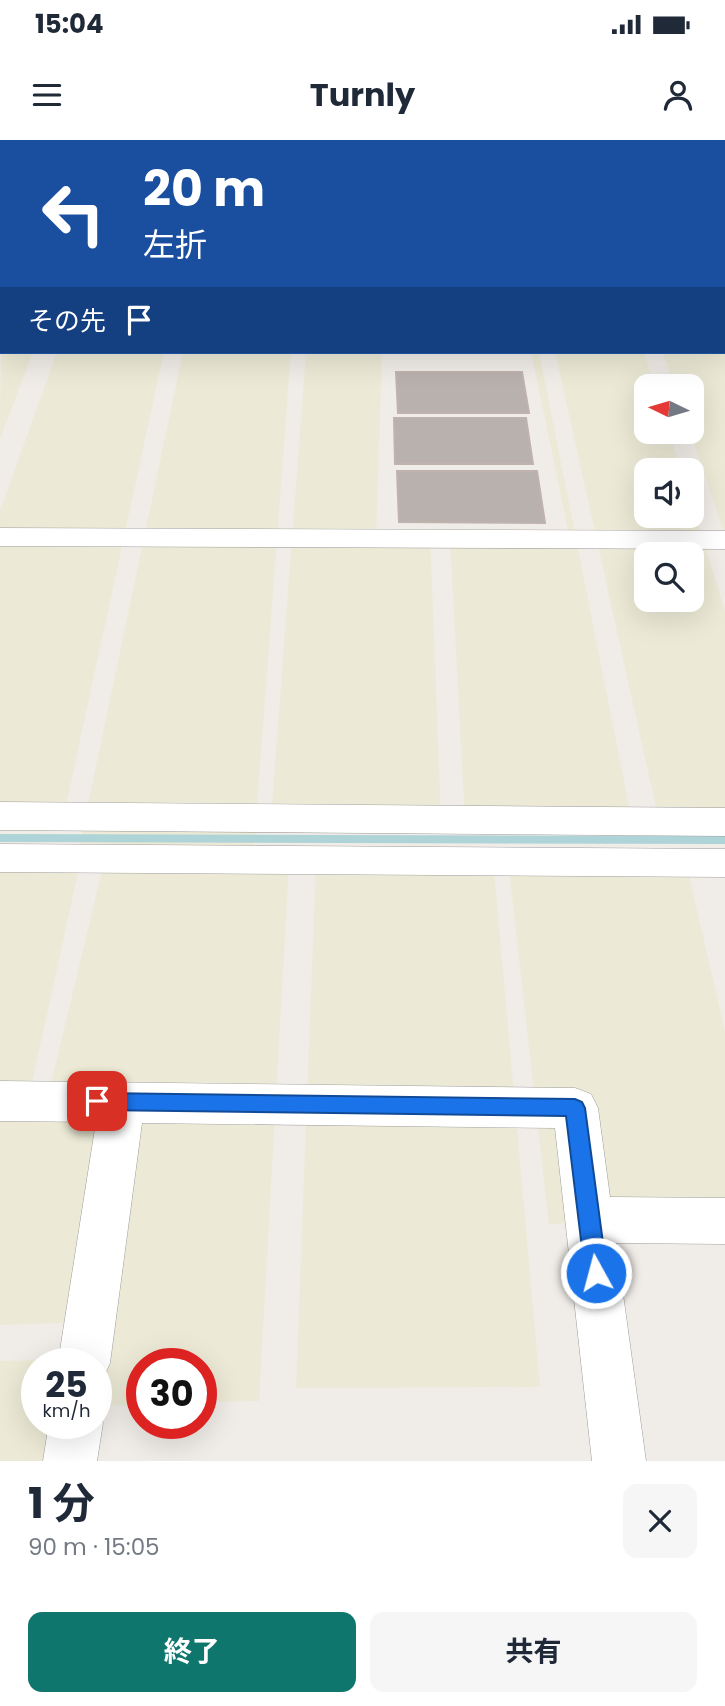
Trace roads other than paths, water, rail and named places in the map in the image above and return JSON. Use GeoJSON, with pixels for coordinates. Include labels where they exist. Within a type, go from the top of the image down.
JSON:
{"type":"FeatureCollection","features":[{"type":"Feature","properties":{"kind":"street"},"geometry":{"type":"LineString","coordinates":[[0,537],[725,540]]}},
{"type":"Feature","properties":{"kind":"street"},"geometry":{"type":"LineString","coordinates":[[0,816],[725,822]]}},
{"type":"Feature","properties":{"kind":"street"},"geometry":{"type":"LineString","coordinates":[[0,858],[725,863]]}},
{"type":"Feature","properties":{"kind":"street"},"geometry":{"type":"LineString","coordinates":[[0,1101],[575,1108],[619,1461]]}},
{"type":"Feature","properties":{"kind":"street"},"geometry":{"type":"LineString","coordinates":[[86,1348],[122,1101]]}},
{"type":"Feature","properties":{"kind":"street"},"geometry":{"type":"LineString","coordinates":[[589,1220],[725,1221]]}},
{"type":"Feature","properties":{"kind":"street"},"geometry":{"type":"LineString","coordinates":[[70,1461],[73,1439]]}},
{"type":"Feature","properties":{"kind":"waterway"},"geometry":{"type":"LineString","coordinates":[[0,838],[725,840]]}}]}
